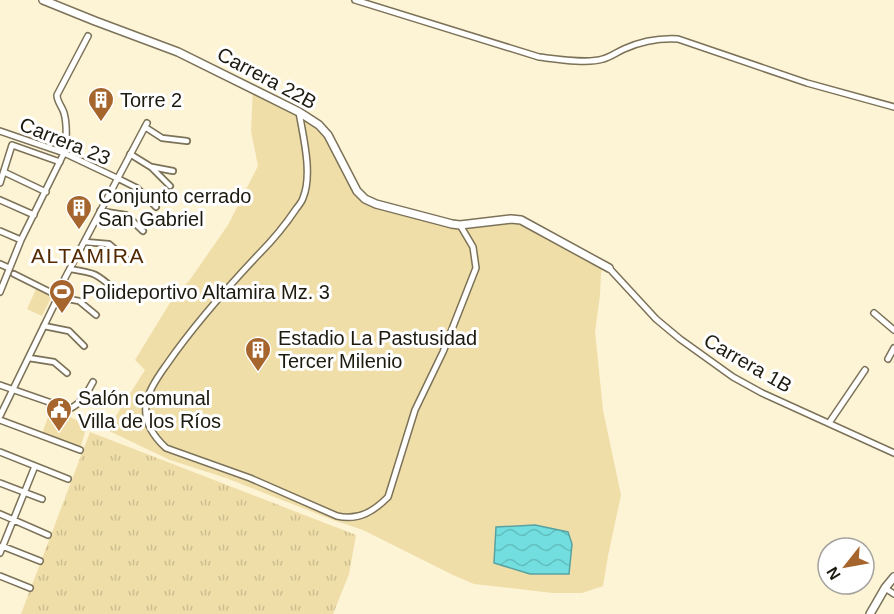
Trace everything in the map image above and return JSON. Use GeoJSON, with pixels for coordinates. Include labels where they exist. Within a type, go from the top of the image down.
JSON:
{"type":"FeatureCollection","features":[{"type":"Feature","properties":{"kind":"street","name":"Carrera 22B"},"geometry":{"type":"LineString","coordinates":[[43,0],[178,52],[299,112],[320,125],[328,135],[357,191],[376,204],[452,225],[521,220],[609,268]]}},
{"type":"Feature","properties":{"kind":"street"},"geometry":{"type":"LineString","coordinates":[[355,0],[538,57],[594,61],[609,57],[641,42],[678,39],[807,83],[894,107]]}},
{"type":"Feature","properties":{"kind":"street"},"geometry":{"type":"LineString","coordinates":[[0,292],[21,240],[64,153],[66,147],[65,119],[57,95],[88,36]]}},
{"type":"Feature","properties":{"kind":"street"},"geometry":{"type":"LineString","coordinates":[[299,112],[307,167],[307,182],[303,198],[284,228],[230,285],[179,346],[162,371],[146,406],[148,424],[157,440],[166,448],[250,478],[337,516],[358,517],[379,506],[388,497],[415,410],[443,352],[476,268],[473,247],[460,225]]}},
{"type":"Feature","properties":{"kind":"street"},"geometry":{"type":"LineString","coordinates":[[80,450],[0,418],[70,269],[146,125],[162,138],[187,141]]}},
{"type":"Feature","properties":{"kind":"street","name":"Carrera 23"},"geometry":{"type":"LineString","coordinates":[[0,131],[64,153],[119,178]]}},
{"type":"Feature","properties":{"kind":"street"},"geometry":{"type":"LineString","coordinates":[[0,183],[12,145],[60,162]]}},
{"type":"Feature","properties":{"kind":"street"},"geometry":{"type":"LineString","coordinates":[[130,154],[151,167],[170,186]]}},
{"type":"Feature","properties":{"kind":"street"},"geometry":{"type":"LineString","coordinates":[[151,167],[173,171]]}},
{"type":"Feature","properties":{"kind":"street"},"geometry":{"type":"LineString","coordinates":[[4,172],[46,192]]}},
{"type":"Feature","properties":{"kind":"street"},"geometry":{"type":"LineString","coordinates":[[119,178],[137,188],[156,207]]}},
{"type":"Feature","properties":{"kind":"street"},"geometry":{"type":"LineString","coordinates":[[0,200],[34,215]]}},
{"type":"Feature","properties":{"kind":"street"},"geometry":{"type":"LineString","coordinates":[[100,211],[126,215],[143,231]]}},
{"type":"Feature","properties":{"kind":"street"},"geometry":{"type":"LineString","coordinates":[[0,231],[21,240]]}},
{"type":"Feature","properties":{"kind":"street"},"geometry":{"type":"LineString","coordinates":[[85,242],[109,244],[130,262]]}},
{"type":"Feature","properties":{"kind":"street"},"geometry":{"type":"LineString","coordinates":[[0,264],[9,268]]}},
{"type":"Feature","properties":{"kind":"street","name":"Carrera 1B"},"geometry":{"type":"LineString","coordinates":[[609,268],[656,319],[707,359],[733,376],[762,393],[893,451]]}},
{"type":"Feature","properties":{"kind":"street"},"geometry":{"type":"LineString","coordinates":[[70,269],[93,273],[115,290]]}},
{"type":"Feature","properties":{"kind":"street"},"geometry":{"type":"LineString","coordinates":[[14,274],[58,297],[79,301],[96,315]]}},
{"type":"Feature","properties":{"kind":"street"},"geometry":{"type":"LineString","coordinates":[[874,313],[894,330]]}},
{"type":"Feature","properties":{"kind":"street"},"geometry":{"type":"LineString","coordinates":[[44,326],[69,332],[84,345]]}},
{"type":"Feature","properties":{"kind":"street"},"geometry":{"type":"LineString","coordinates":[[888,359],[894,348]]}},
{"type":"Feature","properties":{"kind":"street"},"geometry":{"type":"LineString","coordinates":[[29,358],[54,362],[67,373]]}},
{"type":"Feature","properties":{"kind":"street"},"geometry":{"type":"LineString","coordinates":[[829,423],[865,370]]}},
{"type":"Feature","properties":{"kind":"street"},"geometry":{"type":"LineString","coordinates":[[0,385],[65,409],[73,408],[93,382]]}},
{"type":"Feature","properties":{"kind":"street"},"geometry":{"type":"LineString","coordinates":[[0,452],[68,479]]}},
{"type":"Feature","properties":{"kind":"street"},"geometry":{"type":"LineString","coordinates":[[0,553],[35,466]]}},
{"type":"Feature","properties":{"kind":"street"},"geometry":{"type":"LineString","coordinates":[[0,483],[42,500]]}},
{"type":"Feature","properties":{"kind":"street"},"geometry":{"type":"LineString","coordinates":[[0,514],[48,535]]}},
{"type":"Feature","properties":{"kind":"street"},"geometry":{"type":"LineString","coordinates":[[1,546],[40,561]]}},
{"type":"Feature","properties":{"kind":"street"},"geometry":{"type":"LineString","coordinates":[[0,576],[30,588]]}},
{"type":"Feature","properties":{"kind":"street"},"geometry":{"type":"LineString","coordinates":[[870,614],[894,577]]}},
{"type":"Feature","properties":{"kind":"street"},"geometry":{"type":"LineString","coordinates":[[885,588],[894,594]]}},
{"type":"Feature","properties":{"kind":"green space"},"geometry":{"type":"Polygon","coordinates":[[[253,88],[319,125],[357,191],[366,199],[452,224],[511,219],[604,265],[601,273],[595,332],[603,410],[621,495],[603,586],[582,593],[553,593],[474,584],[363,530],[226,478],[170,460],[107,430],[145,370],[135,360],[176,293],[189,281],[228,225],[258,166],[251,131],[253,88]]]}},
{"type":"Feature","properties":{"kind":"green space"},"geometry":{"type":"Polygon","coordinates":[[[36,289],[52,296],[42,316],[27,309],[36,289]]]}},
{"type":"Feature","properties":{"kind":"green space"},"geometry":{"type":"Polygon","coordinates":[[[51,408],[87,425],[80,449],[42,434],[51,408]]]}},
{"type":"Feature","properties":{"kind":"green space"},"geometry":{"type":"Polygon","coordinates":[[[90,432],[356,535],[349,574],[333,614],[21,614],[90,432]]]}},
{"type":"Feature","properties":{"kind":"water"},"geometry":{"type":"Polygon","coordinates":[[[535,525],[568,532],[572,544],[569,574],[530,574],[494,563],[496,527],[535,525]]]}},
{"type":"Feature","properties":{"kind":"place","name":"Torre 2"},"geometry":{"type":"Point","coordinates":[101,123]}},
{"type":"Feature","properties":{"kind":"place","name":"Conjunto cerrado San Gabriel"},"geometry":{"type":"Point","coordinates":[79,231]}},
{"type":"Feature","properties":{"kind":"place","name":"Polideportivo Altamira Mz. 3"},"geometry":{"type":"Point","coordinates":[62,315]}},
{"type":"Feature","properties":{"kind":"place","name":"Estadio La Pastusidad Tercer Milenio"},"geometry":{"type":"Point","coordinates":[258,373]}},
{"type":"Feature","properties":{"kind":"place","name":"Salón comunal Villa de los Ríos"},"geometry":{"type":"Point","coordinates":[59,433]}},
{"type":"Feature","properties":{"kind":"district","name":"ALTAMIRA"},"geometry":{"type":"Point","coordinates":[88,255]}}]}
